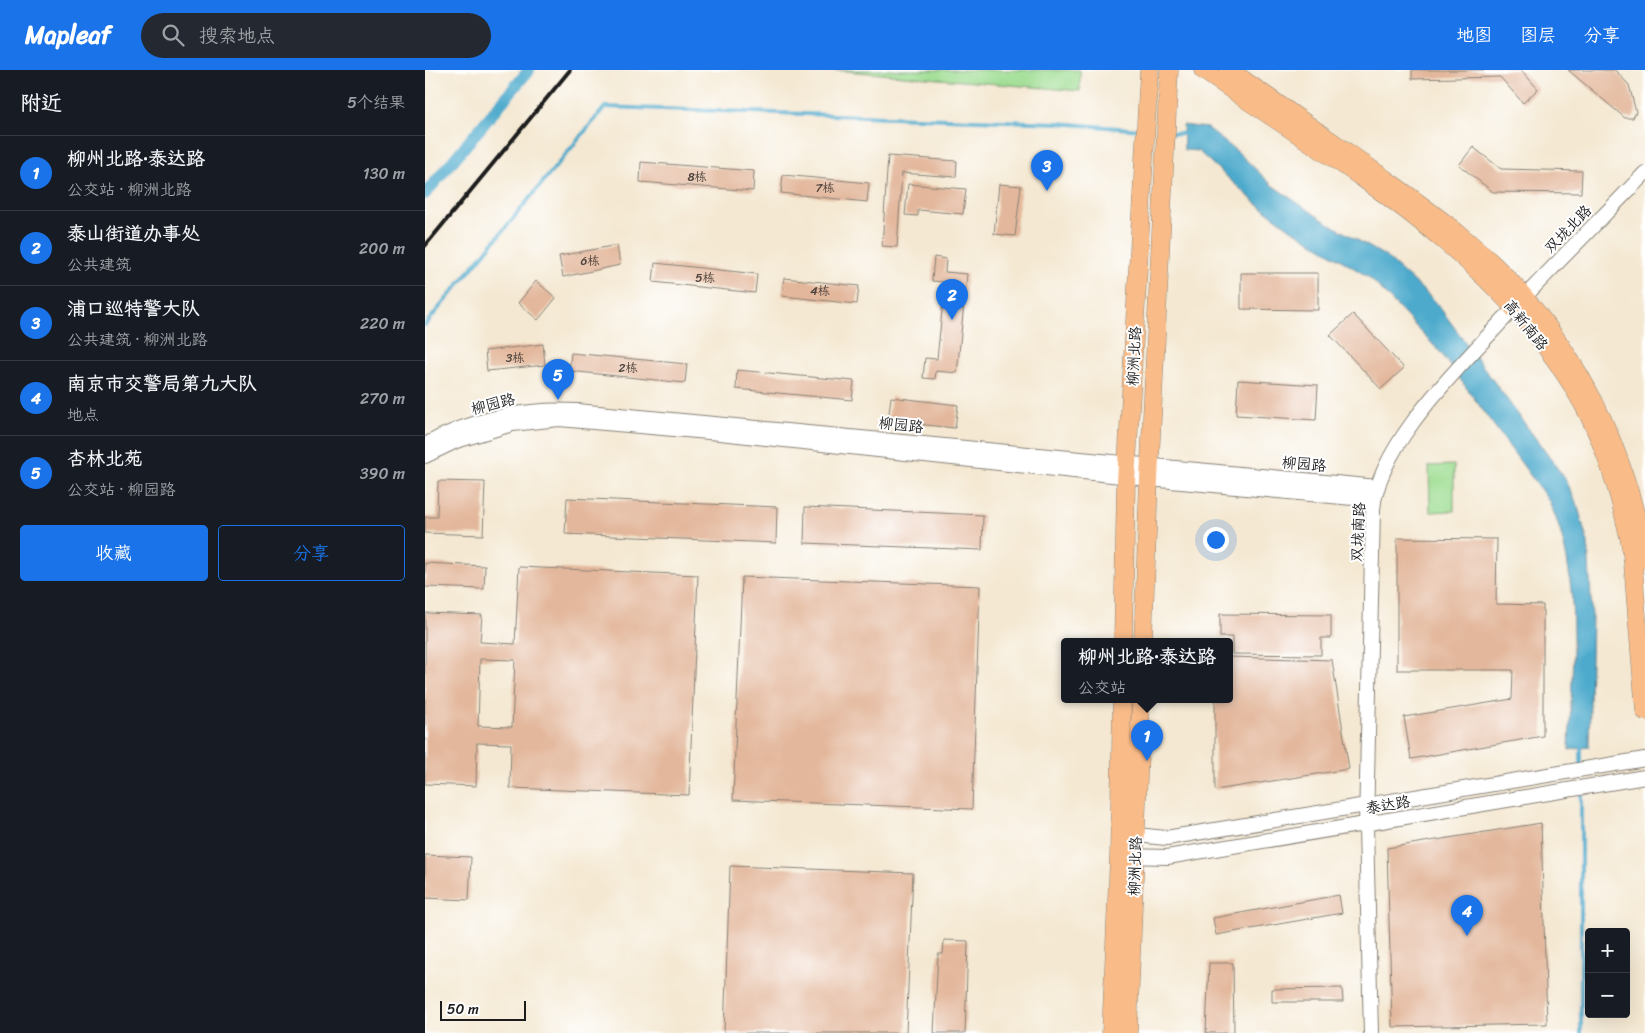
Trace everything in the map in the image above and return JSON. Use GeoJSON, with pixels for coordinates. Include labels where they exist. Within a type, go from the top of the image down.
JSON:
{"type":"FeatureCollection","features":[{"type":"Feature","properties":{"kind":"main road","name":"柳洲北路"},"geometry":{"type":"LineString","coordinates":[[1123,638],[1127,470],[1149,70]]}},
{"type":"Feature","properties":{"kind":"main road","name":"柳洲北路"},"geometry":{"type":"LineString","coordinates":[[1143,638],[1149,473],[1169,70]]}},
{"type":"Feature","properties":{"kind":"main road","name":"高新南路"},"geometry":{"type":"LineString","coordinates":[[1203,70],[1383,193],[1451,244],[1519,302],[1583,403],[1607,460],[1629,538],[1645,711]]}},
{"type":"Feature","properties":{"kind":"main road","name":"高新南路"},"geometry":{"type":"LineString","coordinates":[[1229,70],[1423,206],[1484,257],[1581,376],[1605,420],[1625,477],[1645,559]]}},
{"type":"Feature","properties":{"kind":"main road","name":"柳洲北路"},"geometry":{"type":"LineString","coordinates":[[1122,703],[1128,834]]}},
{"type":"Feature","properties":{"kind":"main road","name":"柳洲北路"},"geometry":{"type":"LineString","coordinates":[[1111,1033],[1141,703]]}},
{"type":"Feature","properties":{"kind":"main road","name":"柳洲北路"},"geometry":{"type":"LineString","coordinates":[[1127,856],[1128,1033]]}},
{"type":"Feature","properties":{"kind":"street","name":"双垅北路"},"geometry":{"type":"LineString","coordinates":[[1519,302],[1645,173]]}},
{"type":"Feature","properties":{"kind":"street","name":"双垅南路"},"geometry":{"type":"LineString","coordinates":[[1371,1033],[1366,805],[1376,493],[1402,438],[1423,407],[1519,302]]}},
{"type":"Feature","properties":{"kind":"street","name":"柳园路"},"geometry":{"type":"LineString","coordinates":[[425,445],[451,432],[510,414],[555,410],[720,423],[1149,473],[1376,493]]}},
{"type":"Feature","properties":{"kind":"street","name":"柳园路"},"geometry":{"type":"LineString","coordinates":[[425,456],[455,441],[511,424],[559,419],[1127,470]]}},
{"type":"Feature","properties":{"kind":"street","name":"泰达路"},"geometry":{"type":"LineString","coordinates":[[1128,834],[1166,838],[1645,759]]}},
{"type":"Feature","properties":{"kind":"street","name":"泰达路"},"geometry":{"type":"LineString","coordinates":[[1127,856],[1167,857],[1366,826],[1645,777]]}},
{"type":"Feature","properties":{"kind":"green space"},"geometry":{"type":"Polygon","coordinates":[[[833,70],[1080,70],[1080,91],[833,70]]]}},
{"type":"Feature","properties":{"kind":"green space"},"geometry":{"type":"Polygon","coordinates":[[[1454,465],[1454,511],[1430,512],[1429,466],[1454,465]]]}},
{"type":"Feature","properties":{"kind":"water"},"geometry":{"type":"Polygon","coordinates":[[[1183,125],[1207,128],[1239,153],[1273,186],[1320,218],[1385,256],[1435,301],[1566,480],[1578,507],[1588,543],[1592,617],[1589,747],[1569,750],[1573,656],[1571,592],[1560,530],[1549,501],[1441,353],[1370,278],[1291,229],[1257,204],[1198,151],[1184,150],[1183,125]]]}},
{"type":"Feature","properties":{"kind":"building"},"geometry":{"type":"Polygon","coordinates":[[[1412,70],[1521,70],[1538,89],[1523,103],[1500,77],[1412,79],[1412,70]]]}},
{"type":"Feature","properties":{"kind":"building"},"geometry":{"type":"Polygon","coordinates":[[[1568,70],[1615,70],[1629,85],[1636,112],[1633,118],[1625,118],[1568,70]]]}},
{"type":"Feature","properties":{"kind":"building"},"geometry":{"type":"Polygon","coordinates":[[[1473,147],[1501,169],[1582,171],[1581,193],[1493,192],[1459,165],[1473,147]]]}},
{"type":"Feature","properties":{"kind":"building"},"geometry":{"type":"Polygon","coordinates":[[[888,156],[957,161],[956,177],[902,173],[897,247],[882,246],[888,156]]]}},
{"type":"Feature","properties":{"kind":"building"},"geometry":{"type":"Polygon","coordinates":[[[641,162],[754,171],[753,191],[640,182],[641,162]]]}},
{"type":"Feature","properties":{"kind":"building"},"geometry":{"type":"Polygon","coordinates":[[[783,175],[869,183],[867,202],[781,193],[783,175]]]}},
{"type":"Feature","properties":{"kind":"building"},"geometry":{"type":"Polygon","coordinates":[[[908,184],[966,189],[963,214],[918,210],[918,216],[905,215],[908,184]]]}},
{"type":"Feature","properties":{"kind":"building"},"geometry":{"type":"Polygon","coordinates":[[[999,184],[1021,186],[1015,236],[994,234],[999,184]]]}},
{"type":"Feature","properties":{"kind":"building"},"geometry":{"type":"Polygon","coordinates":[[[617,245],[620,265],[563,277],[559,256],[617,245]]]}},
{"type":"Feature","properties":{"kind":"building"},"geometry":{"type":"Polygon","coordinates":[[[934,257],[946,259],[945,272],[967,274],[957,373],[936,371],[935,379],[923,378],[925,358],[937,359],[945,282],[932,281],[934,257]]]}},
{"type":"Feature","properties":{"kind":"building"},"geometry":{"type":"Polygon","coordinates":[[[655,263],[757,274],[755,293],[653,282],[655,263]]]}},
{"type":"Feature","properties":{"kind":"building"},"geometry":{"type":"Polygon","coordinates":[[[1241,273],[1318,273],[1318,310],[1241,309],[1241,273]]]}},
{"type":"Feature","properties":{"kind":"building"},"geometry":{"type":"Polygon","coordinates":[[[784,278],[859,286],[857,304],[782,296],[784,278]]]}},
{"type":"Feature","properties":{"kind":"building"},"geometry":{"type":"Polygon","coordinates":[[[536,281],[556,298],[538,320],[518,303],[536,281]]]}},
{"type":"Feature","properties":{"kind":"building"},"geometry":{"type":"Polygon","coordinates":[[[1353,314],[1404,368],[1381,389],[1330,335],[1353,314]]]}},
{"type":"Feature","properties":{"kind":"building"},"geometry":{"type":"Polygon","coordinates":[[[543,344],[545,365],[487,371],[485,351],[543,344]]]}},
{"type":"Feature","properties":{"kind":"building"},"geometry":{"type":"Polygon","coordinates":[[[571,353],[687,364],[685,383],[569,371],[571,353]]]}},
{"type":"Feature","properties":{"kind":"building"},"geometry":{"type":"Polygon","coordinates":[[[737,370],[854,381],[852,400],[736,389],[737,370]]]}},
{"type":"Feature","properties":{"kind":"building"},"geometry":{"type":"Polygon","coordinates":[[[1238,380],[1318,385],[1316,420],[1236,415],[1238,380]]]}},
{"type":"Feature","properties":{"kind":"building"},"geometry":{"type":"Polygon","coordinates":[[[891,397],[958,405],[955,428],[888,421],[891,397]]]}},
{"type":"Feature","properties":{"kind":"building"},"geometry":{"type":"Polygon","coordinates":[[[438,481],[485,482],[483,535],[425,533],[425,517],[437,517],[438,481]]]}},
{"type":"Feature","properties":{"kind":"building"},"geometry":{"type":"Polygon","coordinates":[[[567,498],[777,507],[776,543],[565,534],[567,498]]]}},
{"type":"Feature","properties":{"kind":"building"},"geometry":{"type":"Polygon","coordinates":[[[805,507],[983,515],[982,550],[804,543],[805,507]]]}},
{"type":"Feature","properties":{"kind":"building"},"geometry":{"type":"Polygon","coordinates":[[[1397,538],[1497,539],[1496,604],[1543,605],[1543,736],[1411,759],[1404,717],[1512,699],[1513,670],[1397,670],[1397,538]]]}},
{"type":"Feature","properties":{"kind":"building"},"geometry":{"type":"Polygon","coordinates":[[[425,563],[485,566],[484,589],[425,587],[425,563]]]}},
{"type":"Feature","properties":{"kind":"building"},"geometry":{"type":"Polygon","coordinates":[[[519,567],[698,575],[689,795],[510,788],[511,744],[477,743],[476,786],[425,784],[425,613],[482,615],[480,642],[515,644],[519,567]],[[480,659],[478,726],[512,727],[515,660],[480,659]]]}},
{"type":"Feature","properties":{"kind":"building"},"geometry":{"type":"Polygon","coordinates":[[[742,577],[980,586],[972,809],[733,800],[742,577]]]}},
{"type":"Feature","properties":{"kind":"building"},"geometry":{"type":"Polygon","coordinates":[[[1220,614],[1331,615],[1331,638],[1321,638],[1321,655],[1233,654],[1233,638],[1220,637],[1220,614]]]}},
{"type":"Feature","properties":{"kind":"building"},"geometry":{"type":"Polygon","coordinates":[[[1233,657],[1332,660],[1349,769],[1215,790],[1215,703],[1233,703],[1233,657]]]}},
{"type":"Feature","properties":{"kind":"building"},"geometry":{"type":"Polygon","coordinates":[[[1541,823],[1547,1024],[1392,1027],[1387,848],[1541,823]]]}},
{"type":"Feature","properties":{"kind":"building"},"geometry":{"type":"Polygon","coordinates":[[[425,855],[471,857],[469,900],[425,898],[425,855]]]}},
{"type":"Feature","properties":{"kind":"building"},"geometry":{"type":"Polygon","coordinates":[[[730,866],[913,873],[906,1033],[724,1033],[730,866]]]}},
{"type":"Feature","properties":{"kind":"building"},"geometry":{"type":"Polygon","coordinates":[[[1339,895],[1342,913],[1216,935],[1213,918],[1339,895]]]}},
{"type":"Feature","properties":{"kind":"building"},"geometry":{"type":"Polygon","coordinates":[[[944,940],[968,941],[965,1033],[934,1033],[938,954],[943,954],[944,940]]]}},
{"type":"Feature","properties":{"kind":"building"},"geometry":{"type":"Polygon","coordinates":[[[1209,963],[1233,963],[1234,1033],[1206,1033],[1209,963]]]}},
{"type":"Feature","properties":{"kind":"building"},"geometry":{"type":"Polygon","coordinates":[[[1342,988],[1343,1002],[1272,1002],[1272,989],[1342,988]]]}},
{"type":"Feature","properties":{"kind":"waterway"},"geometry":{"type":"LineString","coordinates":[[425,194],[529,70]]}},
{"type":"Feature","properties":{"kind":"waterway"},"geometry":{"type":"LineString","coordinates":[[425,325],[605,107],[1058,123],[1142,130]]}},
{"type":"Feature","properties":{"kind":"waterway"},"geometry":{"type":"LineString","coordinates":[[1171,133],[1187,134]]}},
{"type":"Feature","properties":{"kind":"waterway"},"geometry":{"type":"LineString","coordinates":[[1581,744],[1581,767]]}},
{"type":"Feature","properties":{"kind":"waterway"},"geometry":{"type":"LineString","coordinates":[[1581,791],[1581,1033]]}},
{"type":"Feature","properties":{"kind":"railway"},"geometry":{"type":"LineString","coordinates":[[425,246],[570,70]]}},
{"type":"Feature","properties":{"kind":"place","name":"浦口巡特警大队"},"geometry":{"type":"Point","coordinates":[1047,191]}},
{"type":"Feature","properties":{"kind":"place","name":"泰山街道办事处"},"geometry":{"type":"Point","coordinates":[952,320]}},
{"type":"Feature","properties":{"kind":"place","name":"杏林北苑"},"geometry":{"type":"Point","coordinates":[558,400]}},
{"type":"Feature","properties":{"kind":"place","name":"柳州北路·泰达路"},"geometry":{"type":"Point","coordinates":[1147,761]}},
{"type":"Feature","properties":{"kind":"place","name":"南京市交警局第九大队"},"geometry":{"type":"Point","coordinates":[1467,936]}}]}
